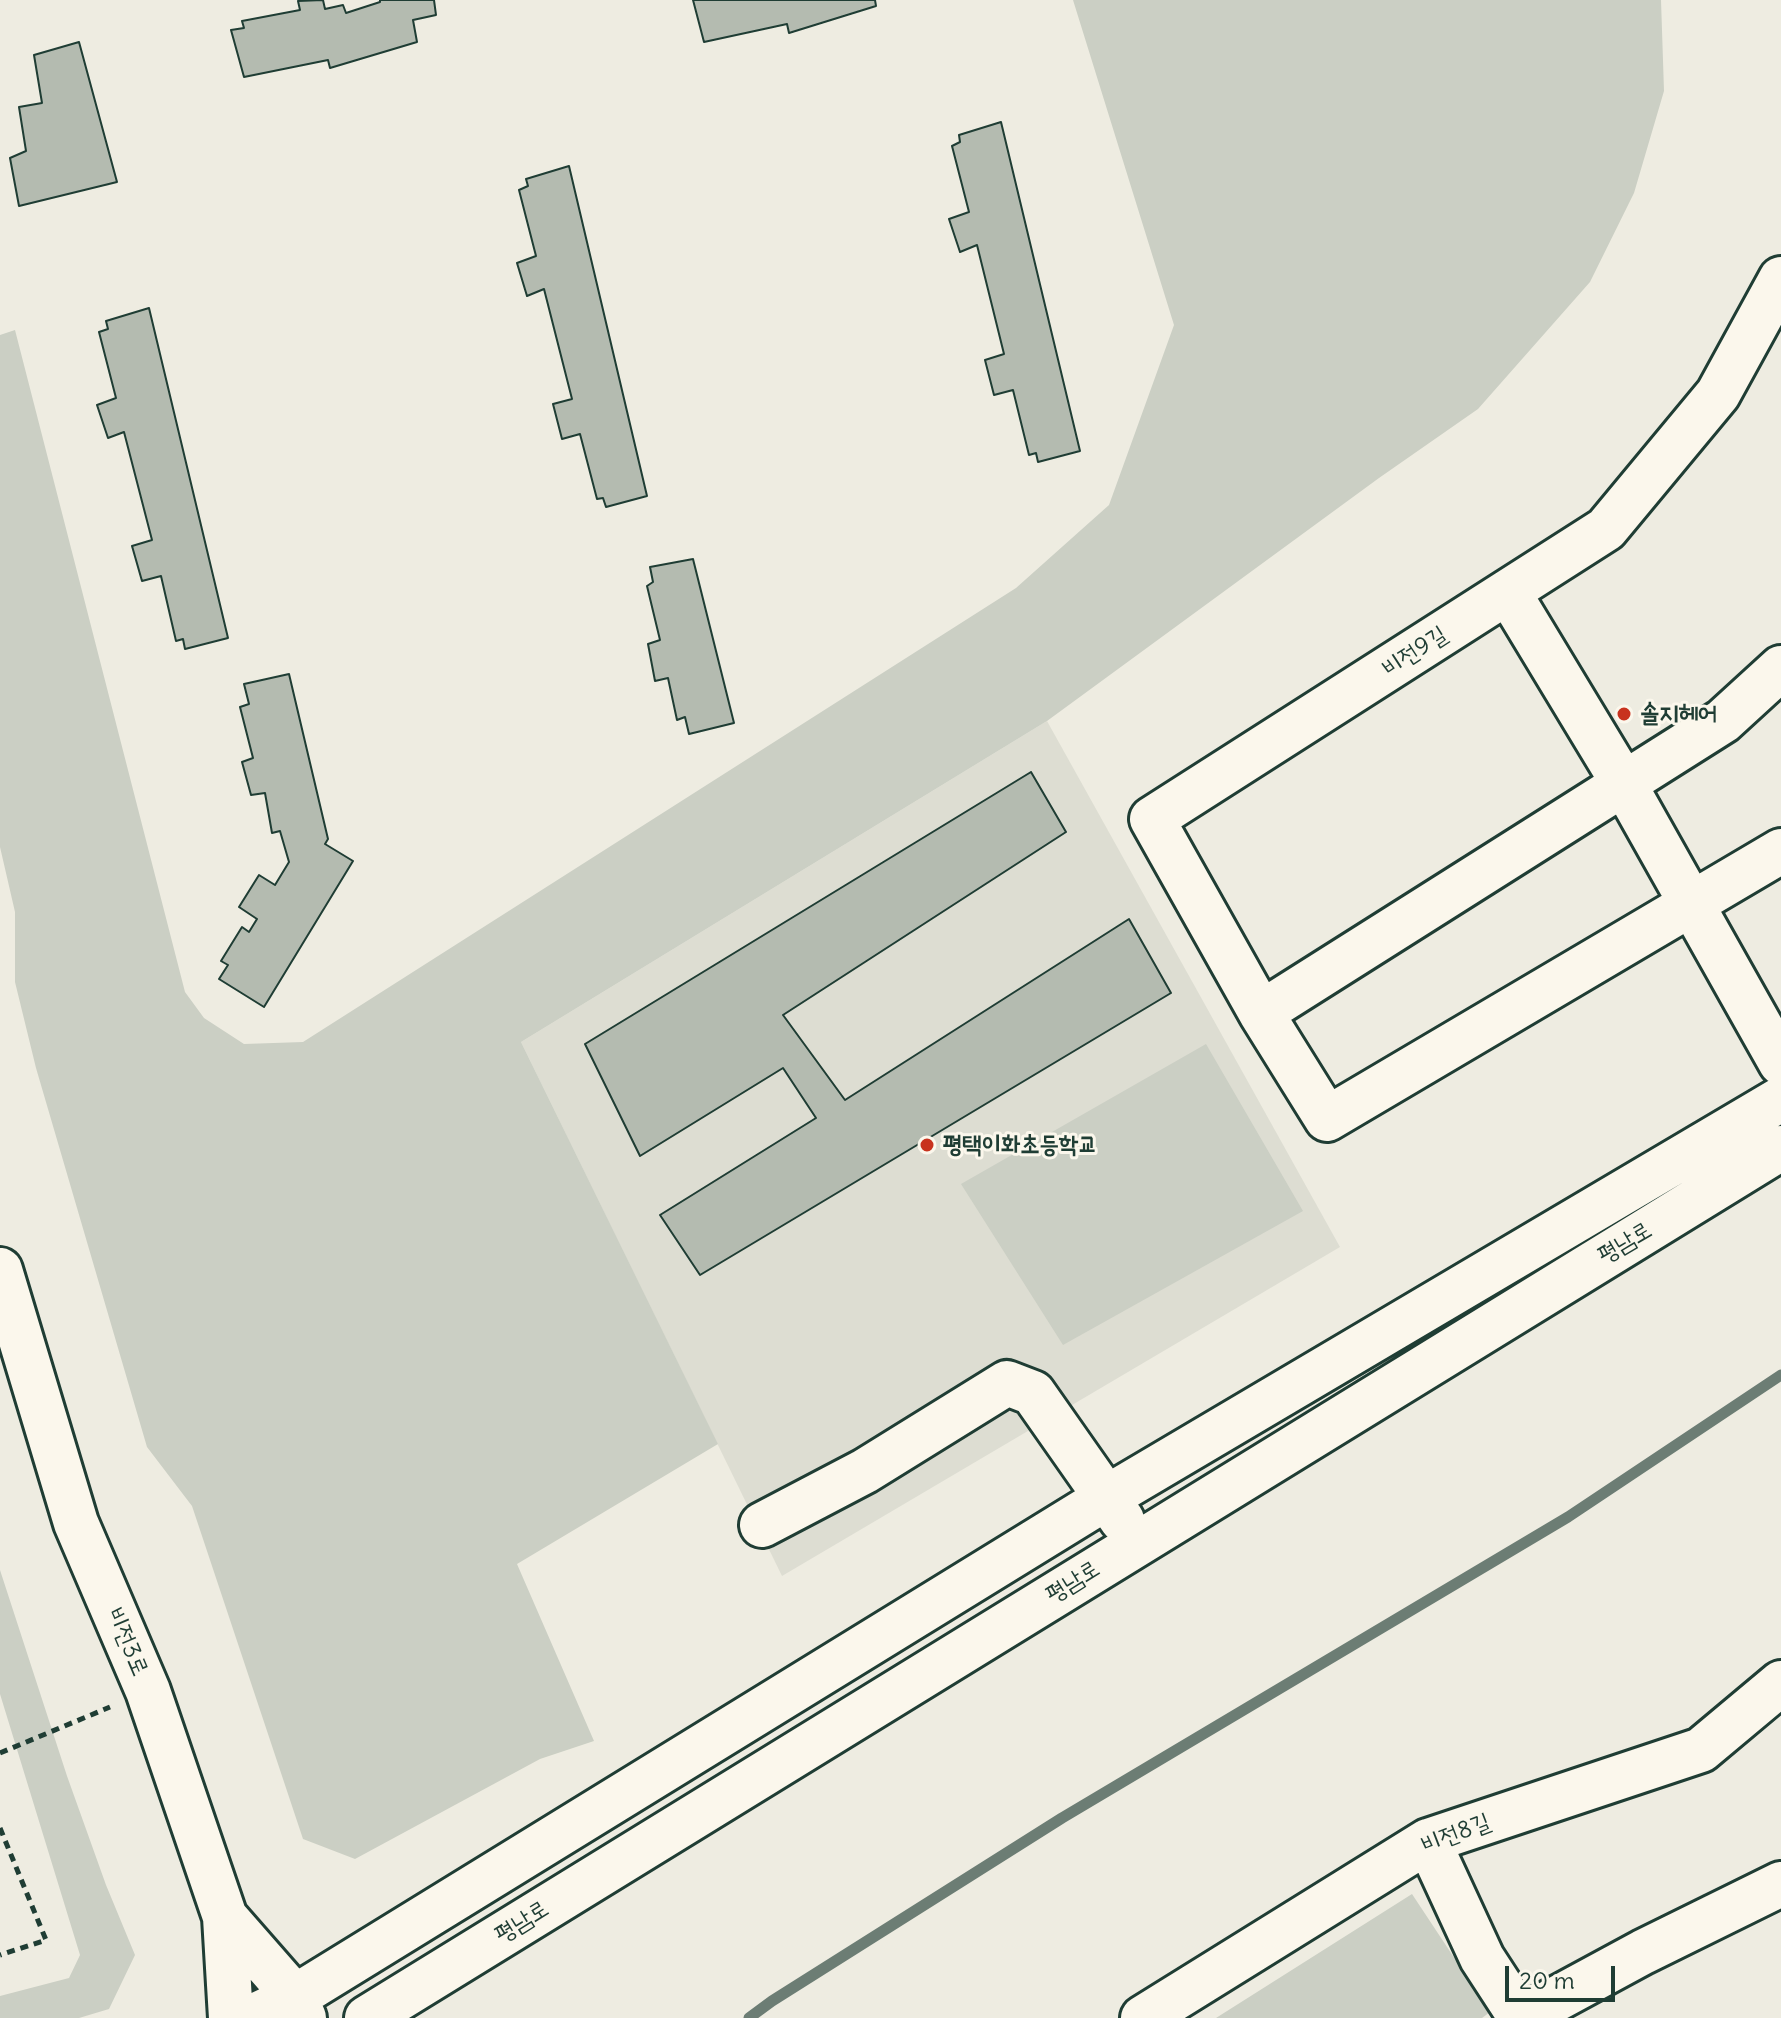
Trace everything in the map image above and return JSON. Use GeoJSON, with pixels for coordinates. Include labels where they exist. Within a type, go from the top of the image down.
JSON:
{"type":"FeatureCollection","features":[{"type":"Feature","properties":{"kind":"street","name":"비전9길"},"geometry":{"type":"LineString","coordinates":[[1781,279],[1718,394],[1606,529],[1152,819],[1261,1013],[1327,1119],[1781,851]]}},
{"type":"Feature","properties":{"kind":"street"},"geometry":{"type":"LineString","coordinates":[[1508,592],[1624,784],[1781,1063]]}},
{"type":"Feature","properties":{"kind":"street"},"geometry":{"type":"LineString","coordinates":[[1261,1013],[1723,721],[1781,668]]}},
{"type":"Feature","properties":{"kind":"street"},"geometry":{"type":"LineString","coordinates":[[250,2018],[300,2008],[1106,1498],[1781,1099]]}},
{"type":"Feature","properties":{"kind":"street","name":"평남로"},"geometry":{"type":"LineString","coordinates":[[367,2018],[1781,1148]]}},
{"type":"Feature","properties":{"kind":"street","name":"비전3로"},"geometry":{"type":"LineString","coordinates":[[0,1270],[76,1523],[148,1691],[225,1917],[231,2018]]}},
{"type":"Feature","properties":{"kind":"street"},"geometry":{"type":"LineString","coordinates":[[762,1525],[865,1471],[1007,1383],[1033,1393],[1137,1542]]}},
{"type":"Feature","properties":{"kind":"street","name":"비전8길"},"geometry":{"type":"LineString","coordinates":[[1143,2018],[1428,1841],[1701,1750],[1781,1683]]}},
{"type":"Feature","properties":{"kind":"street"},"geometry":{"type":"LineString","coordinates":[[1428,1841],[1482,1958],[1521,2018],[1643,1952],[1781,1884]]}},
{"type":"Feature","properties":{"kind":"street"},"geometry":{"type":"LineString","coordinates":[[225,1917],[300,2008]]}},
{"type":"Feature","properties":{"kind":"path"},"geometry":{"type":"LineString","coordinates":[[0,1753],[148,1691]]}},
{"type":"Feature","properties":{"kind":"path"},"geometry":{"type":"LineString","coordinates":[[0,1828],[46,1940],[0,1955]]}},
{"type":"Feature","properties":{"kind":"shaded area"},"geometry":{"type":"Polygon","coordinates":[[[1073,0],[1661,0],[1664,91],[1634,193],[1590,282],[1478,409],[1047,721],[521,1042],[718,1444],[517,1564],[594,1741],[540,1759],[355,1859],[303,1839],[192,1506],[147,1447],[36,1068],[15,982],[15,912],[0,847],[0,335],[15,330],[185,992],[204,1018],[244,1044],[303,1042],[1016,588],[1109,505],[1174,325],[1073,0]]]}},
{"type":"Feature","properties":{"kind":"shaded area","name":"평택이화초등학교"},"geometry":{"type":"Polygon","coordinates":[[[1047,721],[1340,1247],[782,1576],[521,1042],[1047,721]]]}},
{"type":"Feature","properties":{"kind":"shaded area"},"geometry":{"type":"Polygon","coordinates":[[[1206,1044],[1303,1211],[1063,1345],[961,1184],[1206,1044]]]}},
{"type":"Feature","properties":{"kind":"shaded area"},"geometry":{"type":"Polygon","coordinates":[[[0,1570],[67,1776],[135,1955],[109,2009],[79,2018],[0,2018],[0,1996],[69,1978],[80,1955],[0,1694],[0,1570]]]}},
{"type":"Feature","properties":{"kind":"shaded area"},"geometry":{"type":"Polygon","coordinates":[[[1412,1894],[1490,2012],[1482,2018],[1216,2018],[1412,1894]]]}},
{"type":"Feature","properties":{"kind":"building"},"geometry":{"type":"Polygon","coordinates":[[[323,0],[325,9],[343,5],[346,13],[380,0],[434,0],[436,15],[413,20],[417,42],[330,68],[328,60],[244,77],[231,30],[244,28],[242,21],[300,10],[298,1],[323,0]]]}},
{"type":"Feature","properties":{"kind":"building"},"geometry":{"type":"Polygon","coordinates":[[[693,0],[875,0],[876,6],[789,33],[787,24],[704,42],[693,0]]]}},
{"type":"Feature","properties":{"kind":"building"},"geometry":{"type":"Polygon","coordinates":[[[79,42],[117,182],[19,206],[10,158],[26,151],[19,107],[42,103],[34,55],[79,42]]]}},
{"type":"Feature","properties":{"kind":"building"},"geometry":{"type":"Polygon","coordinates":[[[1001,122],[1080,451],[1038,462],[1036,453],[1029,455],[1013,390],[994,395],[985,360],[1004,354],[977,245],[960,252],[949,219],[969,212],[952,146],[960,142],[959,135],[1001,122]]]}},
{"type":"Feature","properties":{"kind":"building"},"geometry":{"type":"Polygon","coordinates":[[[569,166],[647,496],[606,507],[603,498],[597,499],[580,434],[562,439],[553,404],[572,399],[544,289],[527,296],[517,263],[536,256],[519,190],[528,186],[526,179],[569,166]]]}},
{"type":"Feature","properties":{"kind":"building"},"geometry":{"type":"Polygon","coordinates":[[[149,308],[228,638],[185,649],[183,639],[176,641],[161,576],[142,581],[132,546],[152,540],[124,432],[108,438],[97,405],[116,398],[99,332],[108,329],[106,321],[149,308]]]}},
{"type":"Feature","properties":{"kind":"building"},"geometry":{"type":"Polygon","coordinates":[[[693,559],[734,723],[689,734],[685,717],[677,720],[668,678],[655,681],[648,644],[660,640],[647,586],[653,582],[650,567],[693,559]]]}},
{"type":"Feature","properties":{"kind":"building"},"geometry":{"type":"Polygon","coordinates":[[[289,674],[328,839],[325,844],[353,861],[264,1007],[219,979],[228,965],[221,961],[242,927],[249,932],[257,919],[239,907],[259,875],[275,885],[289,862],[280,831],[272,833],[265,793],[251,795],[242,762],[253,758],[240,707],[249,704],[244,684],[289,674]]]}},
{"type":"Feature","properties":{"kind":"building"},"geometry":{"type":"Polygon","coordinates":[[[1031,772],[1066,832],[783,1015],[845,1100],[1129,919],[1171,993],[700,1275],[660,1215],[816,1118],[783,1068],[640,1156],[585,1044],[1031,772]]]}},
{"type":"Feature","properties":{"kind":"waterway"},"geometry":{"type":"LineString","coordinates":[[749,2018],[1062,1818],[1568,1517],[1781,1375]]}},
{"type":"Feature","properties":{"kind":"place","name":"솔지헤어"},"geometry":{"type":"Point","coordinates":[1624,714]}},
{"type":"Feature","properties":{"kind":"place","name":"평택이화초등학교"},"geometry":{"type":"Point","coordinates":[927,1145]}}]}
